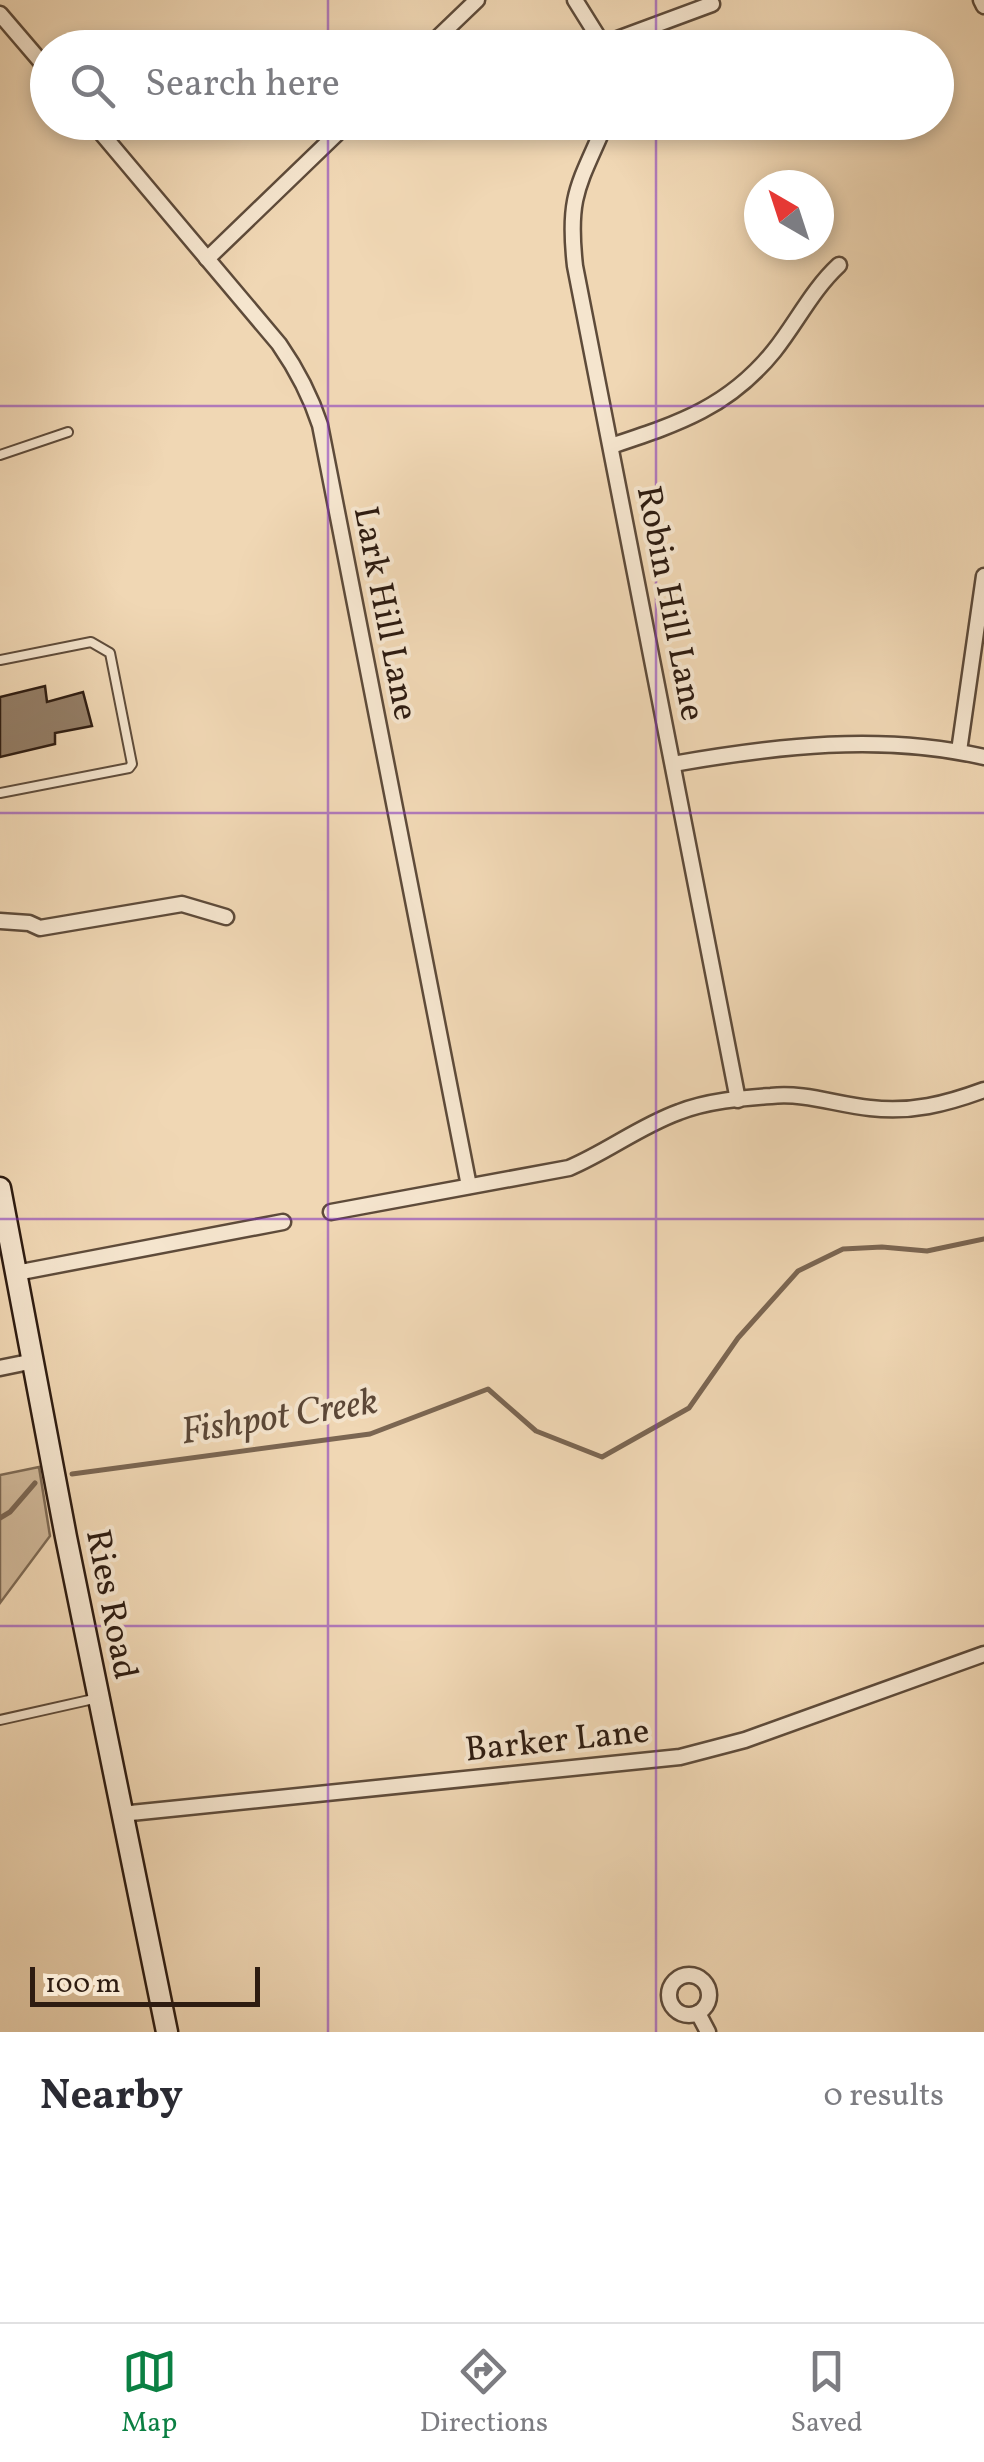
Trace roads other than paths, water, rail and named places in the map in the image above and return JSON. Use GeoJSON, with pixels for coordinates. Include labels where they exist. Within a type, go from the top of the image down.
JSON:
{"type":"FeatureCollection","features":[{"type":"Feature","properties":{"kind":"street"},"geometry":{"type":"LineString","coordinates":[[445,30],[476,0]]}},
{"type":"Feature","properties":{"kind":"street"},"geometry":{"type":"LineString","coordinates":[[576,0],[594,30]]}},
{"type":"Feature","properties":{"kind":"street"},"geometry":{"type":"LineString","coordinates":[[645,30],[712,4]]}},
{"type":"Feature","properties":{"kind":"street"},"geometry":{"type":"LineString","coordinates":[[0,14],[30,49]]}},
{"type":"Feature","properties":{"kind":"street","name":"Lark Hill Lane"},"geometry":{"type":"LineString","coordinates":[[107,140],[298,370],[320,425],[468,1186]]}},
{"type":"Feature","properties":{"kind":"street"},"geometry":{"type":"LineString","coordinates":[[207,258],[330,140]]}},
{"type":"Feature","properties":{"kind":"street","name":"Robin Hill Lane"},"geometry":{"type":"LineString","coordinates":[[597,140],[578,179],[570,223],[575,266],[738,1100]]}},
{"type":"Feature","properties":{"kind":"street"},"geometry":{"type":"LineString","coordinates":[[611,446],[686,421],[716,404],[774,351],[821,281],[838,265]]}},
{"type":"Feature","properties":{"kind":"street"},"geometry":{"type":"LineString","coordinates":[[959,751],[984,576]]}},
{"type":"Feature","properties":{"kind":"street"},"geometry":{"type":"LineString","coordinates":[[673,764],[782,746],[821,744],[891,744],[984,757]]}},
{"type":"Feature","properties":{"kind":"street"},"geometry":{"type":"LineString","coordinates":[[0,921],[40,928],[182,904],[226,917]]}},
{"type":"Feature","properties":{"kind":"street"},"geometry":{"type":"LineString","coordinates":[[331,1212],[568,1168],[682,1110],[776,1095],[911,1110],[952,1102],[984,1090]]}},
{"type":"Feature","properties":{"kind":"street","name":"Ries Road"},"geometry":{"type":"LineString","coordinates":[[0,1188],[66,1538],[167,2032]]}},
{"type":"Feature","properties":{"kind":"street"},"geometry":{"type":"LineString","coordinates":[[16,1273],[283,1222]]}},
{"type":"Feature","properties":{"kind":"street"},"geometry":{"type":"LineString","coordinates":[[0,1368],[34,1361]]}},
{"type":"Feature","properties":{"kind":"street","name":"Barker Lane"},"geometry":{"type":"LineString","coordinates":[[121,1814],[680,1757],[744,1740],[984,1654]]}},
{"type":"Feature","properties":{"kind":"street"},"geometry":{"type":"LineString","coordinates":[[698,2013],[708,2032]]}},
{"type":"Feature","properties":{"kind":"lane"},"geometry":{"type":"LineString","coordinates":[[0,455],[68,432]]}},
{"type":"Feature","properties":{"kind":"lane"},"geometry":{"type":"LineString","coordinates":[[0,660],[91,642],[102,646],[110,653],[132,764],[129,768],[0,793]]}},
{"type":"Feature","properties":{"kind":"lane"},"geometry":{"type":"LineString","coordinates":[[0,1720],[98,1698]]}},
{"type":"Feature","properties":{"kind":"waterway","name":"Fishpot Creek"},"geometry":{"type":"LineString","coordinates":[[72,1474],[370,1434],[488,1389],[536,1431],[602,1457],[689,1408],[738,1338],[798,1271],[843,1249],[927,1251],[984,1239]]}},
{"type":"Feature","properties":{"kind":"waterway","name":"Fishpot Creek"},"geometry":{"type":"LineString","coordinates":[[0,1518],[35,1483]]}}]}
